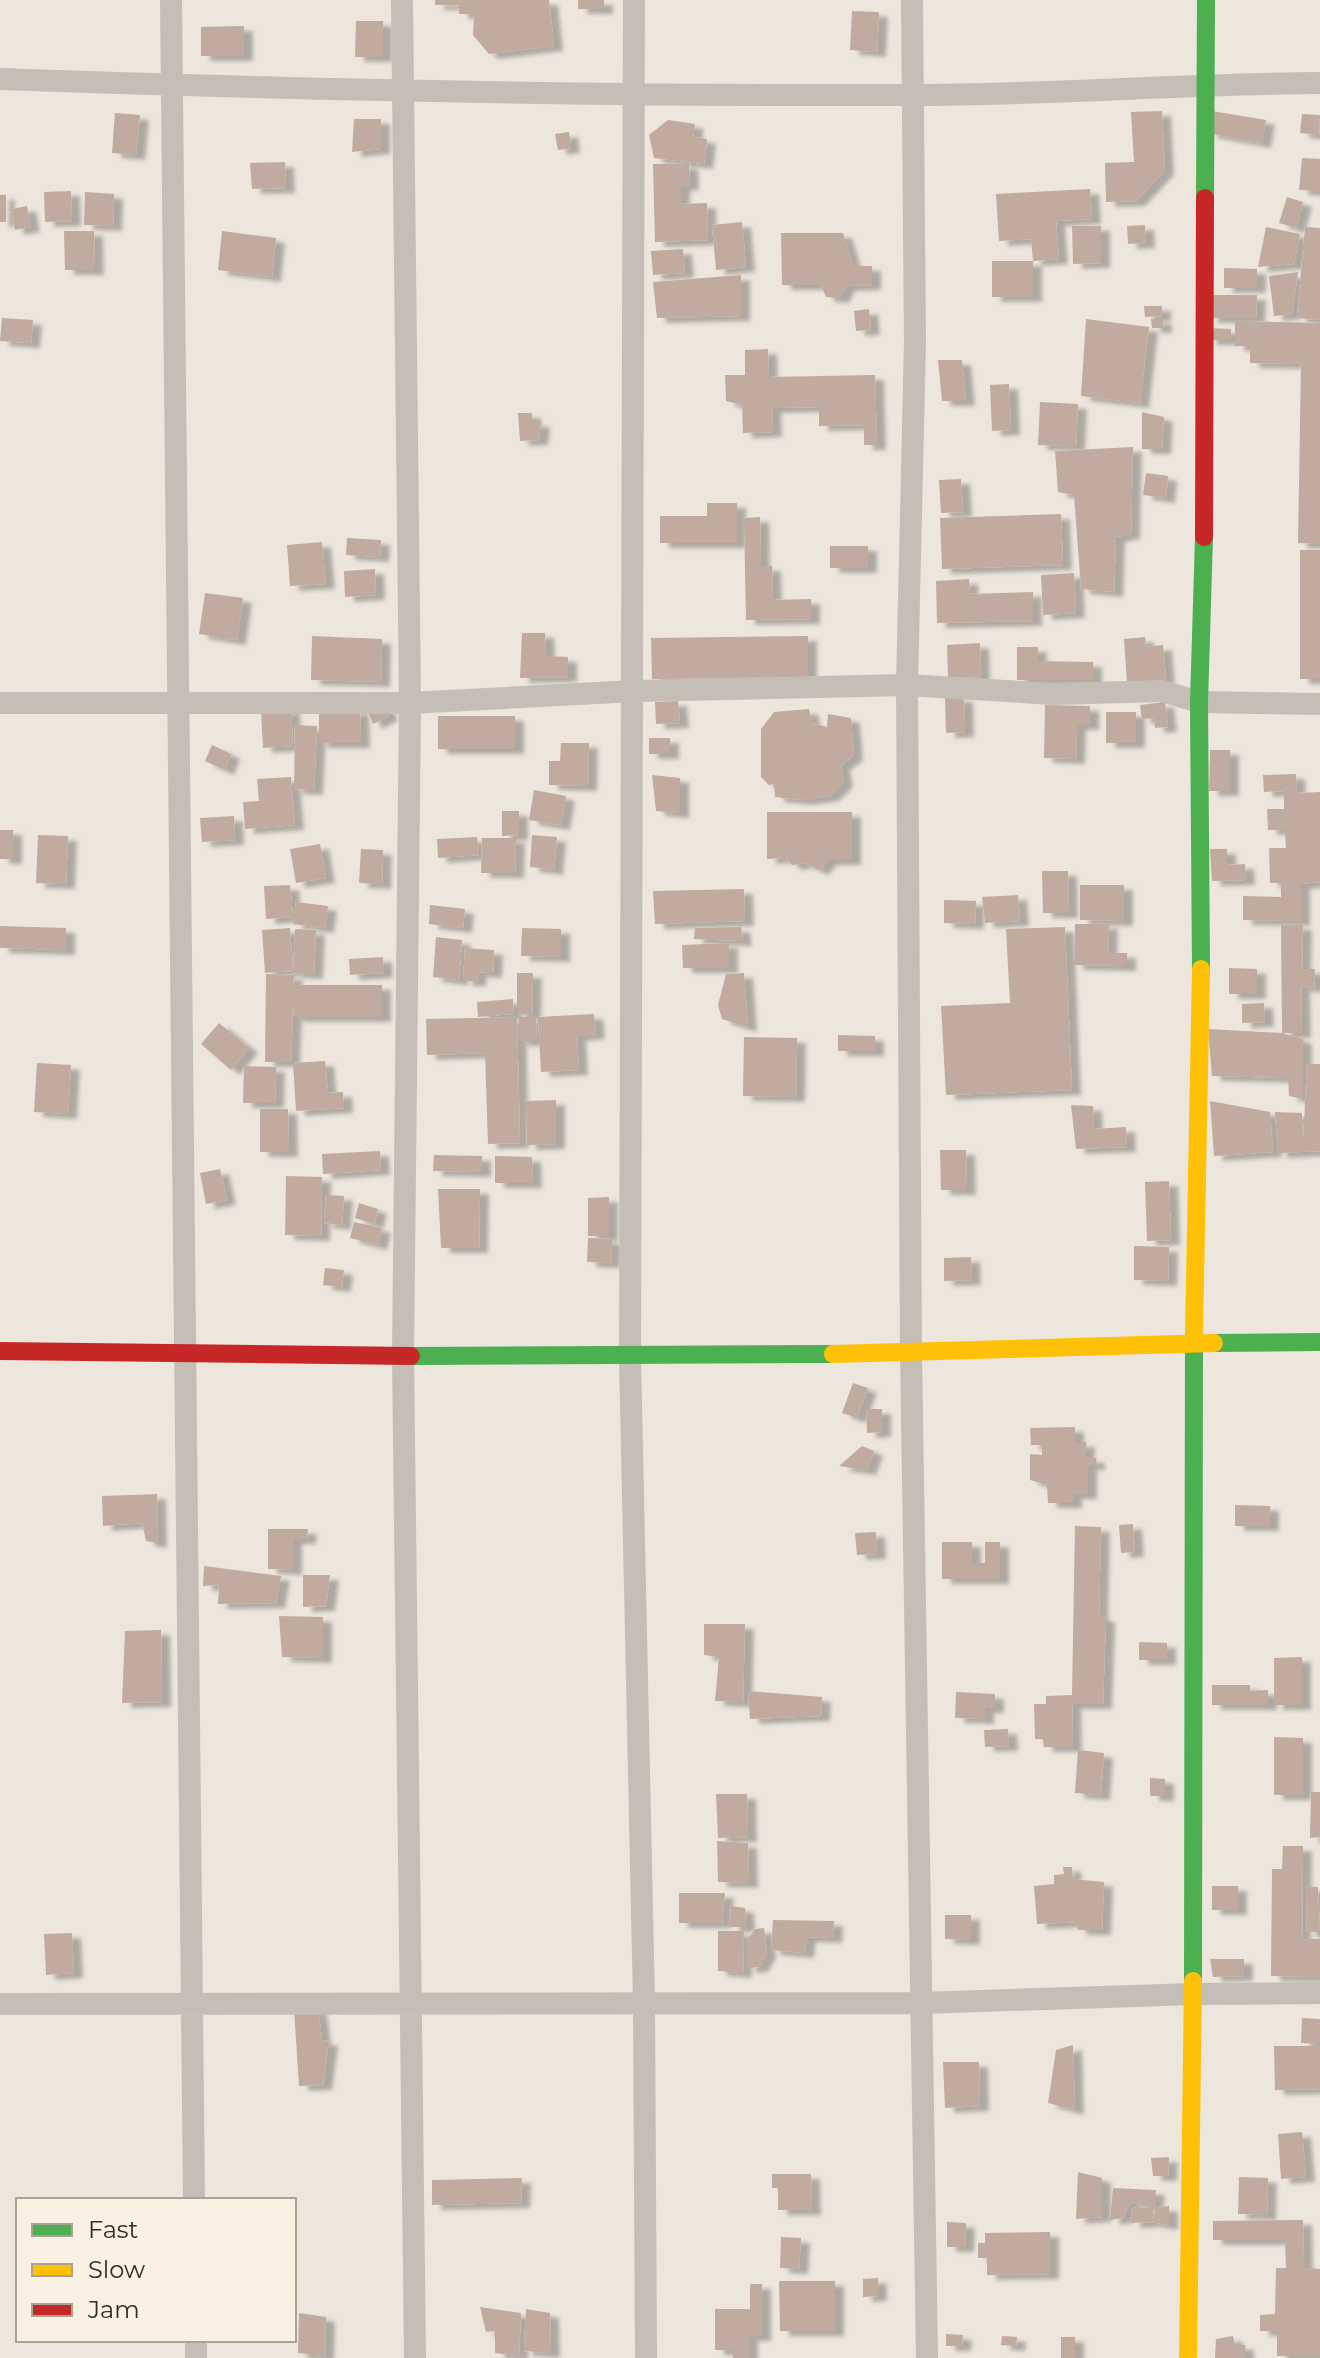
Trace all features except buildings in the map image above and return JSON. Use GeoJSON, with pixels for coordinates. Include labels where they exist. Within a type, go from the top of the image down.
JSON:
{"type":"FeatureCollection","features":[{"type":"Feature","properties":{"kind":"street"},"geometry":{"type":"LineString","coordinates":[[171,0],[194,2198]]}},
{"type":"Feature","properties":{"kind":"street"},"geometry":{"type":"LineString","coordinates":[[402,0],[400,93],[410,703],[403,1355],[414,2003],[415,2358]]}},
{"type":"Feature","properties":{"kind":"street"},"geometry":{"type":"LineString","coordinates":[[634,0],[630,1357],[644,2003],[646,2358]]}},
{"type":"Feature","properties":{"kind":"street"},"geometry":{"type":"LineString","coordinates":[[912,0],[915,342],[907,685],[911,1353],[927,2358]]}},
{"type":"Feature","properties":{"kind":"street"},"geometry":{"type":"LineString","coordinates":[[1188,2358],[1193,1994],[1194,1341],[1202,1033],[1199,702],[1204,630],[1206,0]]}},
{"type":"Feature","properties":{"kind":"street"},"geometry":{"type":"LineString","coordinates":[[0,79],[400,93],[912,95],[1320,83]]}},
{"type":"Feature","properties":{"kind":"street"},"geometry":{"type":"LineString","coordinates":[[0,703],[410,703],[634,691],[907,685],[1053,694],[1162,691],[1199,702],[1320,704]]}},
{"type":"Feature","properties":{"kind":"street"},"geometry":{"type":"LineString","coordinates":[[0,1351],[630,1357],[911,1353],[1194,1341],[1320,1342]]}},
{"type":"Feature","properties":{"kind":"street"},"geometry":{"type":"LineString","coordinates":[[0,2004],[922,2003],[1320,1993]]}},
{"type":"Feature","properties":{"kind":"traffic: fast"},"geometry":{"type":"LineString","coordinates":[[1205,198],[1206,0]]}},
{"type":"Feature","properties":{"kind":"traffic: fast"},"geometry":{"type":"LineString","coordinates":[[1201,969],[1199,702],[1204,537]]}},
{"type":"Feature","properties":{"kind":"traffic: fast"},"geometry":{"type":"LineString","coordinates":[[1193,1981],[1194,1333]]}},
{"type":"Feature","properties":{"kind":"traffic: fast"},"geometry":{"type":"LineString","coordinates":[[1214,1343],[1320,1342]]}},
{"type":"Feature","properties":{"kind":"traffic: fast"},"geometry":{"type":"LineString","coordinates":[[411,1356],[833,1354]]}},
{"type":"Feature","properties":{"kind":"traffic: slow"},"geometry":{"type":"LineString","coordinates":[[1194,1333],[1201,969]]}},
{"type":"Feature","properties":{"kind":"traffic: slow"},"geometry":{"type":"LineString","coordinates":[[833,1354],[1214,1343]]}},
{"type":"Feature","properties":{"kind":"traffic: slow"},"geometry":{"type":"LineString","coordinates":[[1188,2358],[1193,1981]]}},
{"type":"Feature","properties":{"kind":"traffic: jam"},"geometry":{"type":"LineString","coordinates":[[1204,537],[1205,198]]}},
{"type":"Feature","properties":{"kind":"traffic: jam"},"geometry":{"type":"LineString","coordinates":[[0,1351],[411,1356]]}}]}
